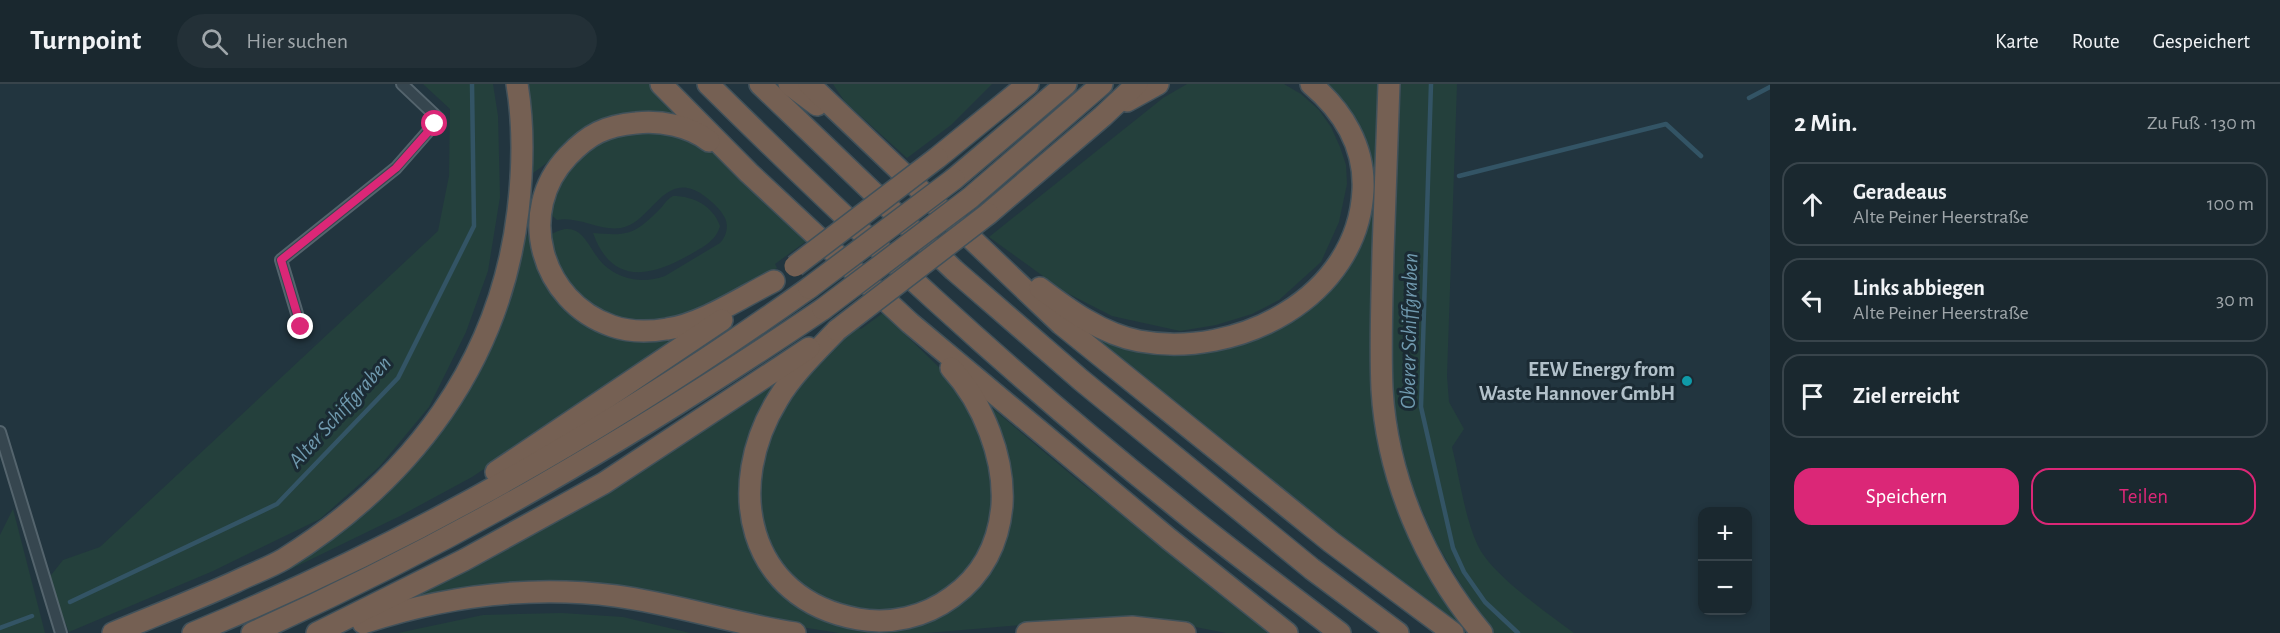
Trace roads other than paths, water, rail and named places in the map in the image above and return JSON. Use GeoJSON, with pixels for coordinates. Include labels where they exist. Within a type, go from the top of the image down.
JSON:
{"type":"FeatureCollection","features":[{"type":"Feature","properties":{"kind":"highway"},"geometry":{"type":"LineString","coordinates":[[114,633],[282,560],[348,514],[379,487],[421,442],[446,410],[482,344],[498,303],[513,250],[521,186],[522,147],[517,84]]}},
{"type":"Feature","properties":{"kind":"highway"},"geometry":{"type":"LineString","coordinates":[[661,84],[749,173],[910,323],[1169,539],[1287,633]]}},
{"type":"Feature","properties":{"kind":"highway"},"geometry":{"type":"LineString","coordinates":[[708,84],[846,218],[1057,406],[1171,503],[1340,633]]}},
{"type":"Feature","properties":{"kind":"highway"},"geometry":{"type":"LineString","coordinates":[[760,84],[954,270],[1081,380],[1312,568],[1398,633]]}},
{"type":"Feature","properties":{"kind":"highway"},"geometry":{"type":"LineString","coordinates":[[789,84],[902,172]]}},
{"type":"Feature","properties":{"kind":"highway"},"geometry":{"type":"LineString","coordinates":[[809,84],[1061,324],[1331,542],[1453,633]]}},
{"type":"Feature","properties":{"kind":"highway"},"geometry":{"type":"LineString","coordinates":[[819,84],[833,106]]}},
{"type":"Feature","properties":{"kind":"highway"},"geometry":{"type":"LineString","coordinates":[[961,138],[1013,84]]}},
{"type":"Feature","properties":{"kind":"highway"},"geometry":{"type":"LineString","coordinates":[[408,532],[712,327],[937,158],[1028,84]]}},
{"type":"Feature","properties":{"kind":"highway"},"geometry":{"type":"LineString","coordinates":[[193,633],[313,580],[485,492],[671,383],[809,288],[954,178],[1066,84]]}},
{"type":"Feature","properties":{"kind":"highway"},"geometry":{"type":"LineString","coordinates":[[252,633],[421,552],[561,476],[683,402],[823,309],[970,198],[1102,84]]}},
{"type":"Feature","properties":{"kind":"highway"},"geometry":{"type":"LineString","coordinates":[[317,633],[464,561],[604,483],[737,398],[837,330],[988,214],[1137,84]]}},
{"type":"Feature","properties":{"kind":"highway"},"geometry":{"type":"LineString","coordinates":[[1103,116],[1158,84]]}},
{"type":"Feature","properties":{"kind":"highway"},"geometry":{"type":"LineString","coordinates":[[978,244],[1069,310],[1106,330],[1138,341],[1178,344],[1218,340],[1259,327],[1288,312],[1312,294],[1335,270],[1358,227],[1363,182],[1360,160],[1343,118],[1329,99],[1311,84]]}},
{"type":"Feature","properties":{"kind":"highway"},"geometry":{"type":"LineString","coordinates":[[1389,84],[1380,335],[1382,391],[1388,436],[1398,478],[1410,513],[1444,580],[1466,614],[1482,633]]}},
{"type":"Feature","properties":{"kind":"highway"},"geometry":{"type":"LineString","coordinates":[[749,173],[703,137],[678,126],[647,122],[617,125],[596,132],[563,161],[550,179],[542,201],[539,228],[544,259],[556,283],[570,301],[589,316],[613,327],[639,331],[668,329],[697,321],[774,281]]}},
{"type":"Feature","properties":{"kind":"highway"},"geometry":{"type":"LineString","coordinates":[[837,330],[790,382],[764,426],[753,454],[749,480],[749,506],[753,527],[760,548],[772,566],[785,583],[800,595],[819,607],[842,616],[868,621],[893,620],[918,615],[941,605],[962,590],[980,570],[993,548],[1000,522],[1003,492],[999,463],[978,407],[957,374],[910,323]]}},
{"type":"Feature","properties":{"kind":"highway"},"geometry":{"type":"LineString","coordinates":[[334,633],[402,610],[446,601],[529,592],[575,592],[616,596],[795,633]]}},
{"type":"Feature","properties":{"kind":"highway"},"geometry":{"type":"LineString","coordinates":[[1027,633],[1132,627],[1185,633]]}},
{"type":"Feature","properties":{"kind":"street"},"geometry":{"type":"LineString","coordinates":[[301,327],[281,260],[396,168],[439,119],[402,84]]}},
{"type":"Feature","properties":{"kind":"street"},"geometry":{"type":"LineString","coordinates":[[0,432],[61,633]]}},
{"type":"Feature","properties":{"kind":"waterway","name":"Alter Schiffgraben"},"geometry":{"type":"LineString","coordinates":[[70,602],[277,504],[398,378],[474,226],[472,84]]}},
{"type":"Feature","properties":{"kind":"waterway","name":"Oberer Schiffgraben"},"geometry":{"type":"LineString","coordinates":[[1431,84],[1421,407],[1453,548],[1464,572],[1485,602],[1518,633]]}},
{"type":"Feature","properties":{"kind":"waterway","name":"Oberer Schiffgraben"},"geometry":{"type":"LineString","coordinates":[[1749,98],[1770,87]]}},
{"type":"Feature","properties":{"kind":"waterway","name":"Oberer Schiffgraben"},"geometry":{"type":"LineString","coordinates":[[1459,176],[1666,124],[1701,156]]}},
{"type":"Feature","properties":{"kind":"waterway","name":"Alter Schiffgraben"},"geometry":{"type":"LineString","coordinates":[[0,628],[32,616]]}},
{"type":"Feature","properties":{"kind":"place","name":"EEW Energy from Waste Hannover GmbH"},"geometry":{"type":"Point","coordinates":[1687,381]}}]}
